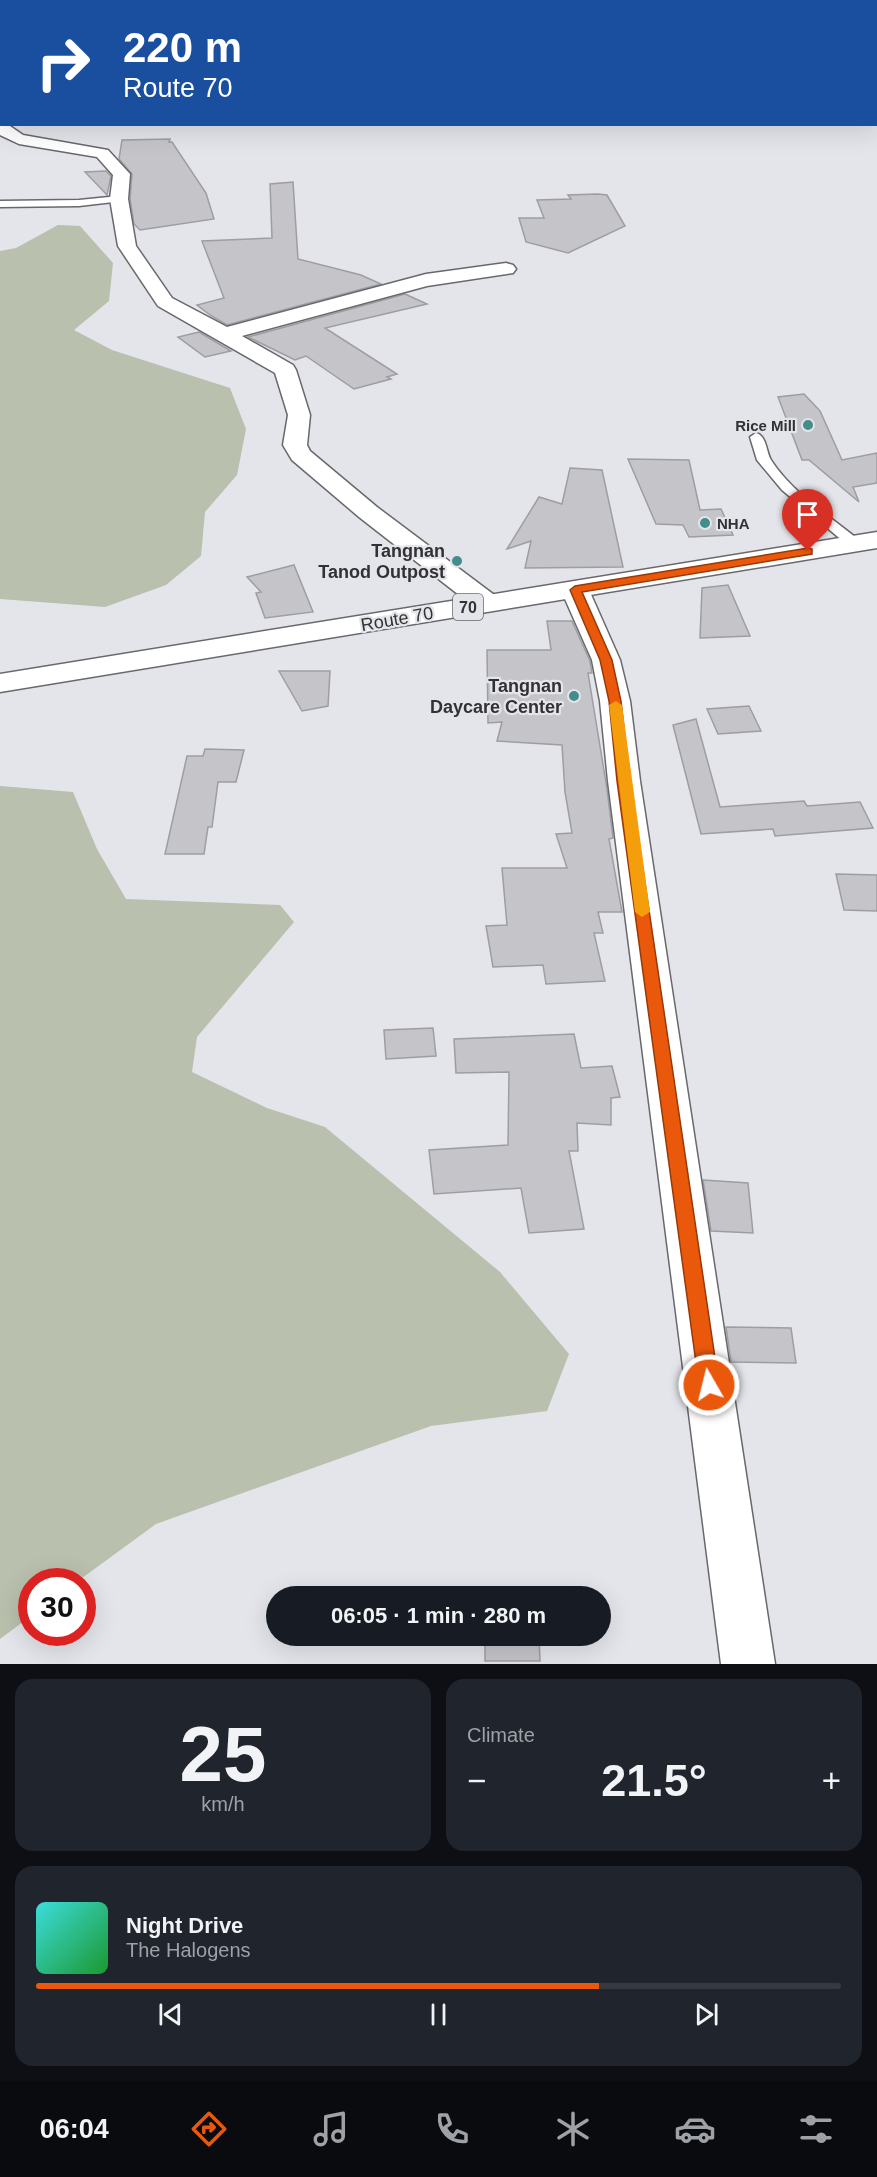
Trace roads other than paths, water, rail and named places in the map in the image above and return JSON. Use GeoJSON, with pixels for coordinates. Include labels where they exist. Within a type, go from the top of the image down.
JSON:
{"type":"FeatureCollection","features":[{"type":"Feature","properties":{"kind":"main road"},"geometry":{"type":"LineString","coordinates":[[0,126],[8,134],[19,139],[102,153],[122,174],[119,199],[127,246],[165,302],[285,370],[299,415],[295,445],[300,455],[369,512],[487,603]]}},
{"type":"Feature","properties":{"kind":"main road"},"geometry":{"type":"LineString","coordinates":[[224,335],[263,322],[426,280],[506,269]]}},
{"type":"Feature","properties":{"kind":"main road","name":"Route 70"},"geometry":{"type":"LineString","coordinates":[[0,683],[866,542]]}},
{"type":"Feature","properties":{"kind":"main road"},"geometry":{"type":"LineString","coordinates":[[575,590],[606,660],[615,701],[624,781],[748,1664]]}},
{"type":"Feature","properties":{"kind":"main road","name":"Route 70"},"geometry":{"type":"LineString","coordinates":[[0,678],[60,673]]}},
{"type":"Feature","properties":{"kind":"lane"},"geometry":{"type":"LineString","coordinates":[[0,204],[79,203],[119,199]]}},
{"type":"Feature","properties":{"kind":"lane"},"geometry":{"type":"LineString","coordinates":[[756,437],[764,460],[787,487],[866,542]]}},
{"type":"Feature","properties":{"kind":"place","name":"Rice Mill"},"geometry":{"type":"Point","coordinates":[808,425]}},
{"type":"Feature","properties":{"kind":"place","name":"NHA"},"geometry":{"type":"Point","coordinates":[705,523]}},
{"type":"Feature","properties":{"kind":"place","name":"Tangnan Tanod Outpost"},"geometry":{"type":"Point","coordinates":[457,561]}},
{"type":"Feature","properties":{"kind":"place","name":"Tangnan Daycare Center"},"geometry":{"type":"Point","coordinates":[574,696]}}]}
